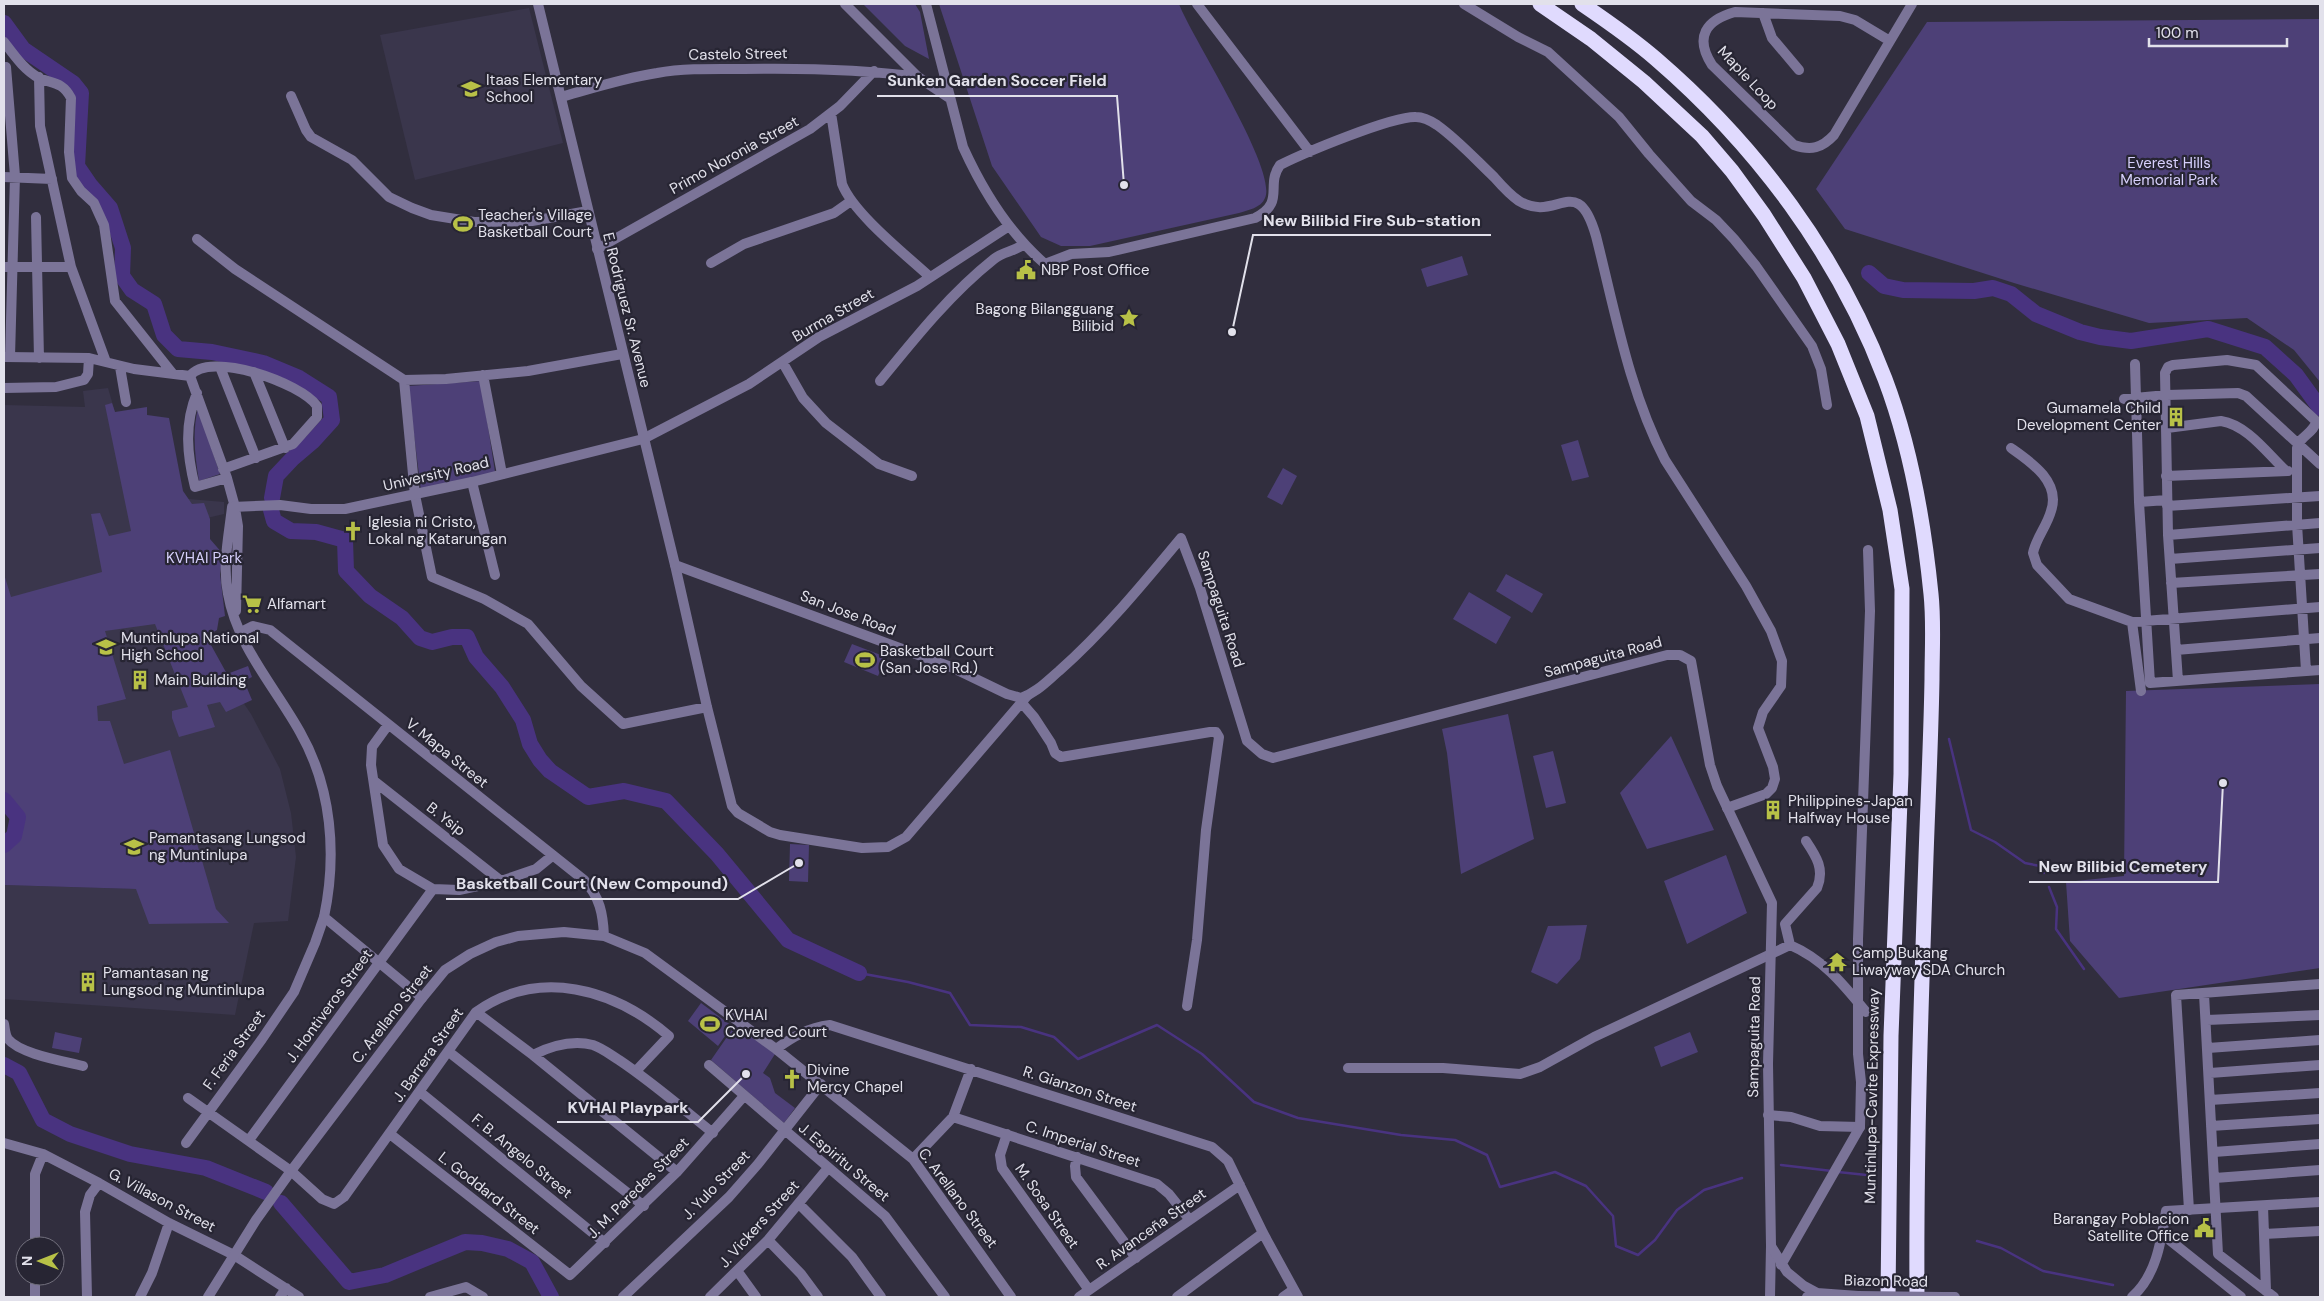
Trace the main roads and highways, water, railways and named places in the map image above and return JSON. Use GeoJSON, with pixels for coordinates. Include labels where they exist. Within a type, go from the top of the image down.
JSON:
{"type":"FeatureCollection","features":[{"type":"Feature","properties":{"kind":"highway","name":"Muntinlupa-Cavite Expressway"},"geometry":{"type":"LineString","coordinates":[[1540,4],[1591,39],[1644,82],[1702,136],[1732,171],[1764,215],[1804,278],[1838,344],[1867,416],[1877,453],[1890,510],[1902,589],[1901,774],[1890,1046],[1888,1297]]}},
{"type":"Feature","properties":{"kind":"highway"},"geometry":{"type":"LineString","coordinates":[[1582,4],[1656,58],[1719,119],[1788,200],[1838,276],[1865,330],[1886,382],[1900,427],[1924,538],[1932,597],[1931,707],[1916,1208],[1917,1297]]}},
{"type":"Feature","properties":{"kind":"waterway"},"geometry":{"type":"LineString","coordinates":[[4,23],[23,49],[73,83],[81,93],[77,166],[90,185],[110,208],[123,248],[122,276],[132,290],[154,304],[164,335],[178,349],[212,352],[263,363],[299,378],[329,397],[332,420],[276,476],[272,498]]}},
{"type":"Feature","properties":{"kind":"waterway"},"geometry":{"type":"LineString","coordinates":[[1869,273],[1884,286],[1903,290],[1974,291],[1993,288],[2011,294],[2036,314],[2080,332],[2100,337],[2131,341],[2208,329],[2265,347],[2296,375],[2320,408]]}},
{"type":"Feature","properties":{"kind":"waterway"},"geometry":{"type":"LineString","coordinates":[[271,510],[274,521],[291,531],[316,532],[345,540],[346,571],[370,596],[402,618],[420,638],[432,642],[452,637],[467,637],[476,657],[502,687],[523,720],[530,744],[550,771],[588,797],[624,791],[666,801],[717,854],[788,940],[859,973]]}},
{"type":"Feature","properties":{"kind":"waterway"},"geometry":{"type":"LineString","coordinates":[[1949,739],[1971,830],[1995,842],[2025,863],[2040,866],[2044,873]]}},
{"type":"Feature","properties":{"kind":"waterway"},"geometry":{"type":"LineString","coordinates":[[4,800],[18,817],[14,836],[4,845]]}},
{"type":"Feature","properties":{"kind":"waterway"},"geometry":{"type":"LineString","coordinates":[[2049,887],[2057,907],[2056,929],[2084,969]]}},
{"type":"Feature","properties":{"kind":"waterway"},"geometry":{"type":"LineString","coordinates":[[859,973],[908,982],[950,993],[970,1025],[1021,1027],[1054,1037],[1078,1059],[1157,1025],[1202,1054],[1254,1102],[1298,1118],[1401,1135],[1455,1140],[1487,1155],[1500,1187],[1555,1172],[1586,1186],[1613,1216],[1616,1246],[1638,1255],[1655,1240],[1677,1210],[1704,1190],[1742,1178]]}},
{"type":"Feature","properties":{"kind":"waterway"},"geometry":{"type":"LineString","coordinates":[[4,1065],[19,1073],[43,1120],[70,1134],[130,1154],[206,1168],[266,1192]]}},
{"type":"Feature","properties":{"kind":"waterway"},"geometry":{"type":"LineString","coordinates":[[1781,1165],[1832,1171]]}},
{"type":"Feature","properties":{"kind":"waterway"},"geometry":{"type":"LineString","coordinates":[[1838,1172],[1876,1176]]}},
{"type":"Feature","properties":{"kind":"waterway"},"geometry":{"type":"LineString","coordinates":[[281,1203],[349,1282],[385,1275],[465,1242],[482,1243],[508,1249],[532,1262],[551,1297]]}},
{"type":"Feature","properties":{"kind":"waterway"},"geometry":{"type":"LineString","coordinates":[[1977,1241],[2001,1248],[2043,1271],[2113,1285]]}},
{"type":"Feature","properties":{"kind":"place","name":"Itaas Elementary School"},"geometry":{"type":"Point","coordinates":[471,89]}},
{"type":"Feature","properties":{"kind":"place","name":"Sunken Garden Soccer Field"},"geometry":{"type":"Point","coordinates":[1124,185]}},
{"type":"Feature","properties":{"kind":"place","name":"Teacher's Village Basketball Court"},"geometry":{"type":"Point","coordinates":[463,224]}},
{"type":"Feature","properties":{"kind":"place","name":"NBP Post Office"},"geometry":{"type":"Point","coordinates":[1026,270]}},
{"type":"Feature","properties":{"kind":"place","name":"Bagong Bilangguang Bilibid"},"geometry":{"type":"Point","coordinates":[1129,318]}},
{"type":"Feature","properties":{"kind":"place","name":"New Bilibid Fire Sub-station"},"geometry":{"type":"Point","coordinates":[1232,332]}},
{"type":"Feature","properties":{"kind":"place","name":"Gumamela Child Development Center"},"geometry":{"type":"Point","coordinates":[2176,417]}},
{"type":"Feature","properties":{"kind":"place","name":"Iglesia ni Cristo, Lokal ng Katarungan"},"geometry":{"type":"Point","coordinates":[353,531]}},
{"type":"Feature","properties":{"kind":"place","name":"Alfamart"},"geometry":{"type":"Point","coordinates":[252,604]}},
{"type":"Feature","properties":{"kind":"place","name":"Muntinlupa National High School"},"geometry":{"type":"Point","coordinates":[106,647]}},
{"type":"Feature","properties":{"kind":"place","name":"Basketball Court (San Jose Rd.)"},"geometry":{"type":"Point","coordinates":[865,660]}},
{"type":"Feature","properties":{"kind":"place","name":"Main Building"},"geometry":{"type":"Point","coordinates":[140,680]}},
{"type":"Feature","properties":{"kind":"place","name":"New Bilibid Cemetery"},"geometry":{"type":"Point","coordinates":[2223,783]}},
{"type":"Feature","properties":{"kind":"place","name":"Philippines-Japan Halfway House"},"geometry":{"type":"Point","coordinates":[1773,810]}},
{"type":"Feature","properties":{"kind":"place","name":"Pamantasang Lungsod ng Muntinlupa"},"geometry":{"type":"Point","coordinates":[134,847]}},
{"type":"Feature","properties":{"kind":"place","name":"Basketball Court (New Compound)"},"geometry":{"type":"Point","coordinates":[799,863]}},
{"type":"Feature","properties":{"kind":"place","name":"Camp Bukang Liwayway SDA Church"},"geometry":{"type":"Point","coordinates":[1837,962]}},
{"type":"Feature","properties":{"kind":"place","name":"Pamantasan ng Lungsod ng Muntinlupa"},"geometry":{"type":"Point","coordinates":[88,982]}},
{"type":"Feature","properties":{"kind":"place","name":"KVHAI Covered Court"},"geometry":{"type":"Point","coordinates":[710,1024]}},
{"type":"Feature","properties":{"kind":"place","name":"KVHAI Playpark"},"geometry":{"type":"Point","coordinates":[746,1074]}},
{"type":"Feature","properties":{"kind":"place","name":"Divine Mercy Chapel"},"geometry":{"type":"Point","coordinates":[792,1079]}},
{"type":"Feature","properties":{"kind":"place","name":"Barangay Poblacion Satellite Office"},"geometry":{"type":"Point","coordinates":[2204,1228]}},
{"type":"Feature","properties":{"kind":"park label","name":"Everest Hills Memorial Park"},"geometry":{"type":"Point","coordinates":[2169,172]}},
{"type":"Feature","properties":{"kind":"park label","name":"KVHAI Park"},"geometry":{"type":"Point","coordinates":[204,558]}}]}
